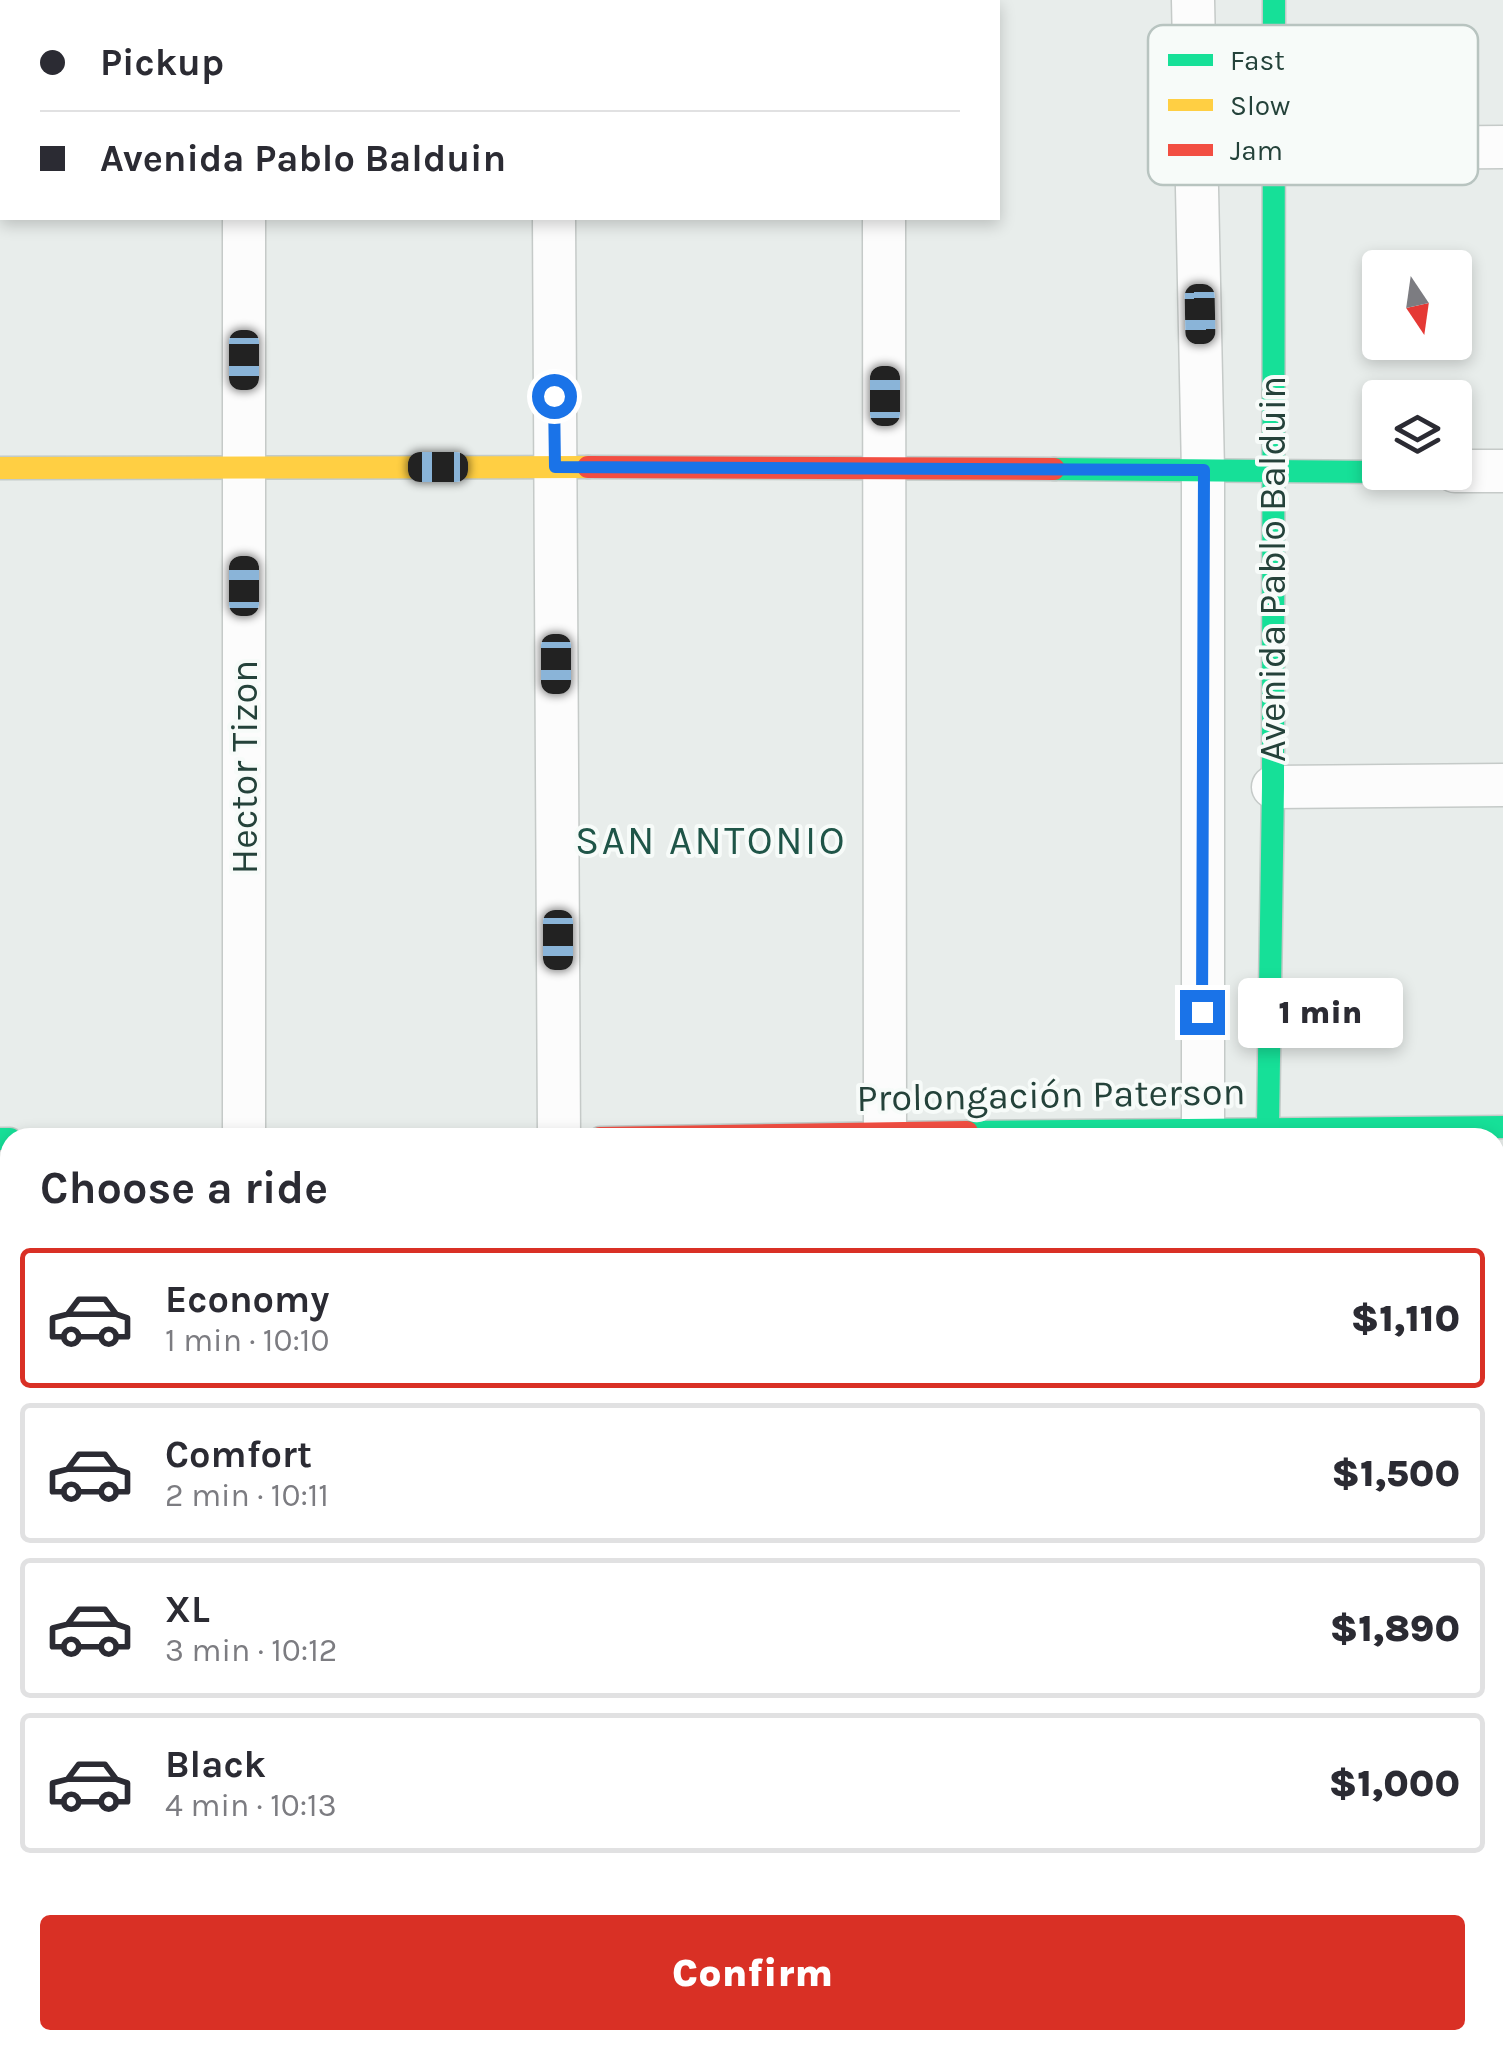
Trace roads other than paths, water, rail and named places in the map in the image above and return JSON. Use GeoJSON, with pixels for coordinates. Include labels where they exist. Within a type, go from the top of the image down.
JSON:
{"type":"FeatureCollection","features":[{"type":"Feature","properties":{"kind":"street","name":"Avenida Pablo Balduin"},"geometry":{"type":"LineString","coordinates":[[1193,0],[1194,25]]}},
{"type":"Feature","properties":{"kind":"street"},"geometry":{"type":"LineString","coordinates":[[1478,148],[1503,148]]}},
{"type":"Feature","properties":{"kind":"street","name":"Avenida Pablo Balduin"},"geometry":{"type":"LineString","coordinates":[[1197,185],[1204,470],[1202,1128]]}},
{"type":"Feature","properties":{"kind":"street","name":"Avenida Pablo Balduin"},"geometry":{"type":"LineString","coordinates":[[1270,1128],[1274,185]]}},
{"type":"Feature","properties":{"kind":"street","name":"Hector Tizon"},"geometry":{"type":"LineString","coordinates":[[244,220],[244,1128]]}},
{"type":"Feature","properties":{"kind":"street"},"geometry":{"type":"LineString","coordinates":[[554,220],[558,1128]]}},
{"type":"Feature","properties":{"kind":"street"},"geometry":{"type":"LineString","coordinates":[[884,220],[885,1128]]}},
{"type":"Feature","properties":{"kind":"street"},"geometry":{"type":"LineString","coordinates":[[0,468],[886,467],[1362,472]]}},
{"type":"Feature","properties":{"kind":"street"},"geometry":{"type":"LineString","coordinates":[[1472,471],[1503,471]]}},
{"type":"Feature","properties":{"kind":"street"},"geometry":{"type":"LineString","coordinates":[[1273,787],[1503,785]]}},
{"type":"Feature","properties":{"kind":"street","name":"Prolongación Paterson"},"geometry":{"type":"LineString","coordinates":[[1456,1128],[1503,1127]]}},
{"type":"Feature","properties":{"kind":"district","name":"SAN ANTONIO"},"geometry":{"type":"Point","coordinates":[711,840]}}]}
